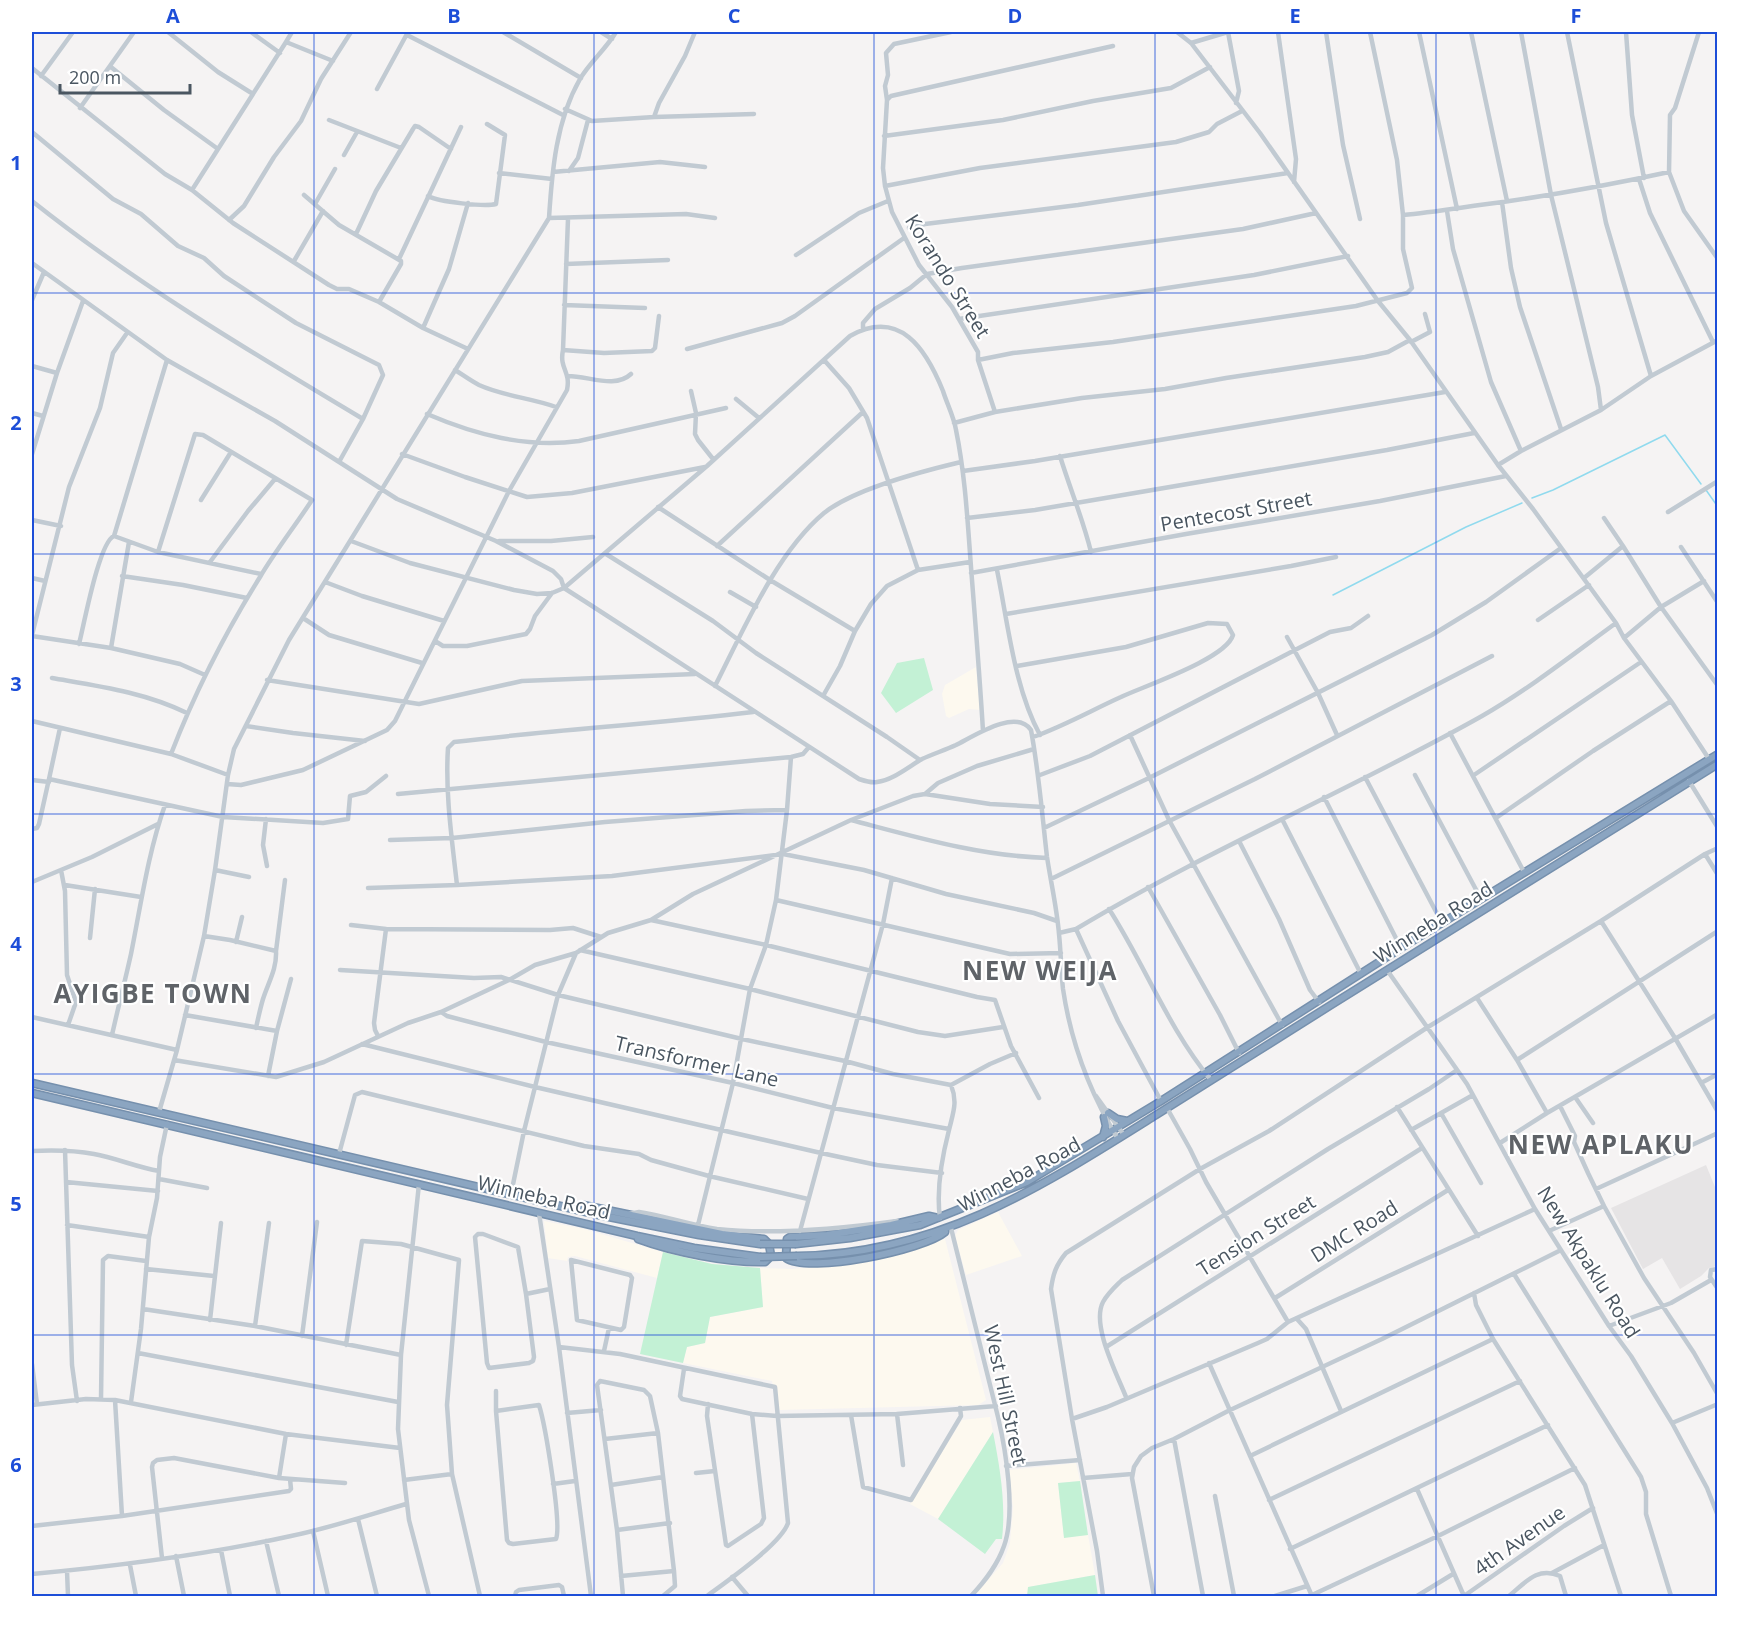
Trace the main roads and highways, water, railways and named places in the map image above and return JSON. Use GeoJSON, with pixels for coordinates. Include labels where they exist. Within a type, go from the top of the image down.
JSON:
{"type":"FeatureCollection","features":[{"type":"Feature","properties":{"kind":"highway","name":"Winneba Road"},"geometry":{"type":"LineString","coordinates":[[32,1083],[573,1209],[699,1235],[760,1244],[796,1244],[886,1233],[940,1218],[1027,1182],[1239,1053],[1442,922],[1718,754]]}},
{"type":"Feature","properties":{"kind":"highway","name":"Winneba Road"},"geometry":{"type":"LineString","coordinates":[[32,1093],[694,1248],[760,1257],[796,1257],[860,1251],[949,1229],[1020,1197],[1121,1137],[1718,764]]}},
{"type":"Feature","properties":{"kind":"highway"},"geometry":{"type":"LineString","coordinates":[[1673,781],[1678,789]]}},
{"type":"Feature","properties":{"kind":"highway"},"geometry":{"type":"LineString","coordinates":[[1103,1137],[1106,1115],[1128,1121]]}},
{"type":"Feature","properties":{"kind":"highway"},"geometry":{"type":"LineString","coordinates":[[215,1137],[218,1126]]}},
{"type":"Feature","properties":{"kind":"highway"},"geometry":{"type":"LineString","coordinates":[[337,1165],[339,1159],[350,1157]]}},
{"type":"Feature","properties":{"kind":"highway"},"geometry":{"type":"LineString","coordinates":[[1058,1164],[1063,1172]]}},
{"type":"Feature","properties":{"kind":"highway"},"geometry":{"type":"LineString","coordinates":[[573,1209],[582,1205],[722,1234],[764,1239],[769,1244],[771,1256],[765,1262],[707,1256],[655,1246],[614,1230]]}},
{"type":"Feature","properties":{"kind":"highway"},"geometry":{"type":"LineString","coordinates":[[940,1218],[929,1216],[827,1235],[790,1237],[787,1239],[786,1258],[791,1261],[810,1263],[856,1260],[925,1242],[939,1237],[949,1229]]}},
{"type":"Feature","properties":{"kind":"waterway"},"geometry":{"type":"LineString","coordinates":[[1532,498],[1665,435],[1701,484]]}},
{"type":"Feature","properties":{"kind":"waterway"},"geometry":{"type":"LineString","coordinates":[[1706,490],[1718,507]]}},
{"type":"Feature","properties":{"kind":"waterway"},"geometry":{"type":"LineString","coordinates":[[1333,595],[1466,527],[1522,503]]}},
{"type":"Feature","properties":{"kind":"district","name":"NEW WEIJA"},"geometry":{"type":"Point","coordinates":[1040,970]}},
{"type":"Feature","properties":{"kind":"district","name":"AYIGBE TOWN"},"geometry":{"type":"Point","coordinates":[153,993]}},
{"type":"Feature","properties":{"kind":"district","name":"NEW APLAKU"},"geometry":{"type":"Point","coordinates":[1601,1144]}}]}
